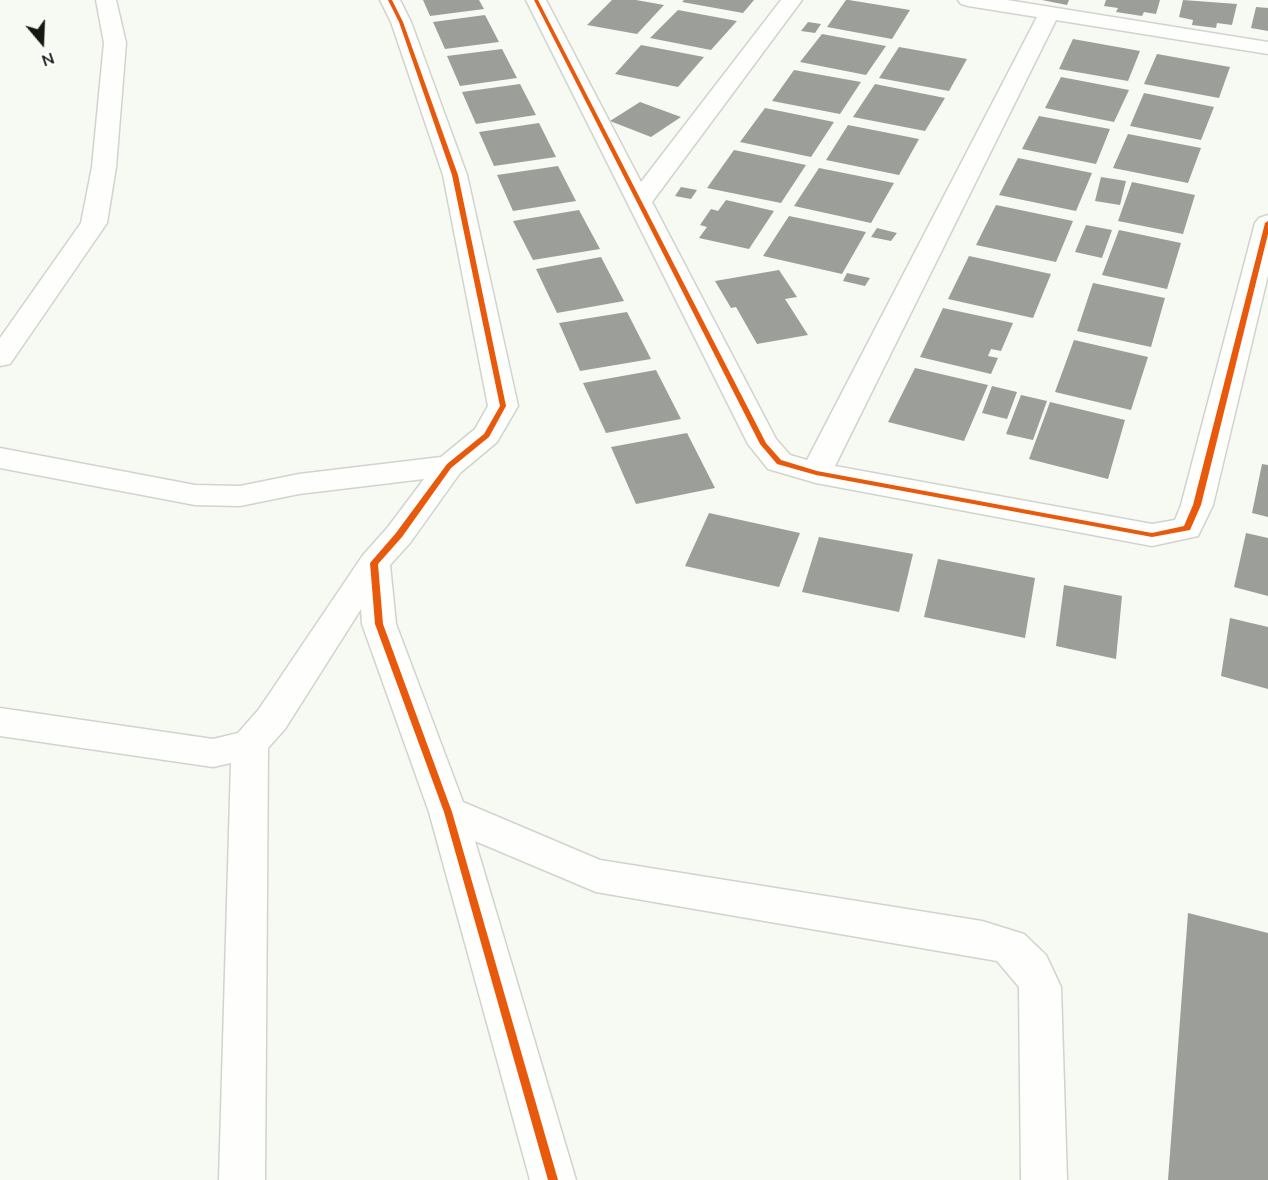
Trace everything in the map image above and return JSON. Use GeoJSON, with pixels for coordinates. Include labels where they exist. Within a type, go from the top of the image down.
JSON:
{"type":"FeatureCollection","features":[{"type":"Feature","properties":{"kind":"street"},"geometry":{"type":"LineString","coordinates":[[0,357],[94,223],[104,167],[115,44],[106,0]]}},
{"type":"Feature","properties":{"kind":"street"},"geometry":{"type":"LineString","coordinates":[[0,722],[213,753],[250,744],[272,719],[374,563],[399,536],[449,466],[488,435],[503,406],[455,175],[390,0]]}},
{"type":"Feature","properties":{"kind":"street"},"geometry":{"type":"LineString","coordinates":[[536,0],[769,453],[779,462],[816,473],[1152,535],[1187,528],[1197,505],[1268,223]]}},
{"type":"Feature","properties":{"kind":"street"},"geometry":{"type":"LineString","coordinates":[[640,201],[792,0]]}},
{"type":"Feature","properties":{"kind":"street"},"geometry":{"type":"LineString","coordinates":[[968,0],[1268,48]]}},
{"type":"Feature","properties":{"kind":"street"},"geometry":{"type":"LineString","coordinates":[[816,473],[1049,13]]}},
{"type":"Feature","properties":{"kind":"street"},"geometry":{"type":"LineString","coordinates":[[0,458],[195,495],[240,496],[298,484],[449,466]]}},
{"type":"Feature","properties":{"kind":"street"},"geometry":{"type":"LineString","coordinates":[[374,563],[379,624],[448,812],[553,1180]]}},
{"type":"Feature","properties":{"kind":"street"},"geometry":{"type":"LineString","coordinates":[[242,1180],[250,744]]}},
{"type":"Feature","properties":{"kind":"street"},"geometry":{"type":"LineString","coordinates":[[448,812],[596,876],[982,939],[1011,947],[1031,968],[1040,987],[1044,1180]]}},
{"type":"Feature","properties":{"kind":"building"},"geometry":{"type":"Polygon","coordinates":[[[423,0],[479,0],[484,9],[430,16],[423,0]]]}},
{"type":"Feature","properties":{"kind":"building"},"geometry":{"type":"Polygon","coordinates":[[[612,0],[636,0],[664,5],[637,34],[587,25],[612,0]]]}},
{"type":"Feature","properties":{"kind":"building"},"geometry":{"type":"Polygon","coordinates":[[[684,0],[754,0],[743,13],[682,2],[684,0]]]}},
{"type":"Feature","properties":{"kind":"building"},"geometry":{"type":"Polygon","coordinates":[[[846,0],[910,10],[892,39],[827,27],[846,0]]]}},
{"type":"Feature","properties":{"kind":"building"},"geometry":{"type":"Polygon","coordinates":[[[1042,0],[1069,0],[1067,5],[1042,0]]]}},
{"type":"Feature","properties":{"kind":"building"},"geometry":{"type":"Polygon","coordinates":[[[1106,0],[1160,0],[1156,14],[1144,12],[1142,16],[1116,12],[1118,8],[1104,6],[1106,0]]]}},
{"type":"Feature","properties":{"kind":"building"},"geometry":{"type":"Polygon","coordinates":[[[1183,0],[1237,4],[1232,25],[1217,23],[1216,28],[1192,25],[1193,20],[1179,17],[1183,0]]]}},
{"type":"Feature","properties":{"kind":"building"},"geometry":{"type":"Polygon","coordinates":[[[1256,7],[1268,8],[1268,31],[1251,28],[1256,7]]]}},
{"type":"Feature","properties":{"kind":"building"},"geometry":{"type":"Polygon","coordinates":[[[678,10],[737,21],[711,50],[650,38],[678,10]]]}},
{"type":"Feature","properties":{"kind":"building"},"geometry":{"type":"Polygon","coordinates":[[[485,15],[499,42],[445,49],[433,22],[485,15]]]}},
{"type":"Feature","properties":{"kind":"building"},"geometry":{"type":"Polygon","coordinates":[[[808,22],[821,24],[815,33],[801,31],[808,22]]]}},
{"type":"Feature","properties":{"kind":"building"},"geometry":{"type":"Polygon","coordinates":[[[822,34],[886,46],[866,75],[800,62],[822,34]]]}},
{"type":"Feature","properties":{"kind":"building"},"geometry":{"type":"Polygon","coordinates":[[[1073,39],[1140,51],[1128,81],[1059,69],[1073,39]]]}},
{"type":"Feature","properties":{"kind":"building"},"geometry":{"type":"Polygon","coordinates":[[[641,45],[704,57],[678,87],[615,74],[641,45]]]}},
{"type":"Feature","properties":{"kind":"building"},"geometry":{"type":"Polygon","coordinates":[[[899,47],[967,59],[949,91],[879,78],[899,47]]]}},
{"type":"Feature","properties":{"kind":"building"},"geometry":{"type":"Polygon","coordinates":[[[502,49],[517,78],[460,86],[447,56],[502,49]]]}},
{"type":"Feature","properties":{"kind":"building"},"geometry":{"type":"Polygon","coordinates":[[[1157,54],[1230,67],[1219,98],[1144,84],[1157,54]]]}},
{"type":"Feature","properties":{"kind":"building"},"geometry":{"type":"Polygon","coordinates":[[[794,70],[861,82],[840,114],[772,101],[794,70]]]}},
{"type":"Feature","properties":{"kind":"building"},"geometry":{"type":"Polygon","coordinates":[[[1061,77],[1129,90],[1114,122],[1045,108],[1061,77]]]}},
{"type":"Feature","properties":{"kind":"building"},"geometry":{"type":"Polygon","coordinates":[[[520,84],[536,115],[476,124],[462,92],[520,84]]]}},
{"type":"Feature","properties":{"kind":"building"},"geometry":{"type":"Polygon","coordinates":[[[875,84],[945,98],[925,131],[853,117],[875,84]]]}},
{"type":"Feature","properties":{"kind":"building"},"geometry":{"type":"Polygon","coordinates":[[[1144,93],[1214,107],[1201,140],[1130,126],[1144,93]]]}},
{"type":"Feature","properties":{"kind":"building"},"geometry":{"type":"Polygon","coordinates":[[[640,102],[681,117],[651,137],[610,121],[640,102]]]}},
{"type":"Feature","properties":{"kind":"building"},"geometry":{"type":"Polygon","coordinates":[[[765,108],[834,122],[811,157],[740,142],[765,108]]]}},
{"type":"Feature","properties":{"kind":"building"},"geometry":{"type":"Polygon","coordinates":[[[1039,116],[1110,129],[1096,164],[1022,149],[1039,116]]]}},
{"type":"Feature","properties":{"kind":"building"},"geometry":{"type":"Polygon","coordinates":[[[539,123],[556,157],[494,166],[479,132],[539,123]]]}},
{"type":"Feature","properties":{"kind":"building"},"geometry":{"type":"Polygon","coordinates":[[[848,125],[919,139],[899,175],[826,160],[848,125]]]}},
{"type":"Feature","properties":{"kind":"building"},"geometry":{"type":"Polygon","coordinates":[[[1128,134],[1201,148],[1188,183],[1113,168],[1128,134]]]}},
{"type":"Feature","properties":{"kind":"building"},"geometry":{"type":"Polygon","coordinates":[[[734,150],[806,165],[781,203],[707,188],[734,150]]]}},
{"type":"Feature","properties":{"kind":"building"},"geometry":{"type":"Polygon","coordinates":[[[1018,158],[1092,173],[1076,211],[999,195],[1018,158]]]}},
{"type":"Feature","properties":{"kind":"building"},"geometry":{"type":"Polygon","coordinates":[[[558,166],[576,201],[513,211],[497,175],[558,166]]]}},
{"type":"Feature","properties":{"kind":"building"},"geometry":{"type":"Polygon","coordinates":[[[819,168],[894,183],[871,223],[794,206],[819,168]]]}},
{"type":"Feature","properties":{"kind":"building"},"geometry":{"type":"Polygon","coordinates":[[[1101,177],[1126,181],[1120,205],[1095,201],[1101,177]]]}},
{"type":"Feature","properties":{"kind":"building"},"geometry":{"type":"Polygon","coordinates":[[[1132,182],[1195,195],[1183,234],[1118,221],[1132,182]]]}},
{"type":"Feature","properties":{"kind":"building"},"geometry":{"type":"Polygon","coordinates":[[[681,187],[697,190],[691,199],[675,196],[681,187]]]}},
{"type":"Feature","properties":{"kind":"building"},"geometry":{"type":"Polygon","coordinates":[[[726,200],[774,211],[749,249],[699,238],[707,227],[700,225],[711,209],[718,211],[726,200]]]}},
{"type":"Feature","properties":{"kind":"building"},"geometry":{"type":"Polygon","coordinates":[[[996,205],[1073,221],[1056,262],[976,245],[996,205]]]}},
{"type":"Feature","properties":{"kind":"building"},"geometry":{"type":"Polygon","coordinates":[[[579,210],[600,249],[533,260],[513,221],[579,210]]]}},
{"type":"Feature","properties":{"kind":"building"},"geometry":{"type":"Polygon","coordinates":[[[789,216],[866,232],[842,274],[763,256],[789,216]]]}},
{"type":"Feature","properties":{"kind":"building"},"geometry":{"type":"Polygon","coordinates":[[[1086,225],[1112,230],[1102,258],[1075,252],[1086,225]]]}},
{"type":"Feature","properties":{"kind":"building"},"geometry":{"type":"Polygon","coordinates":[[[877,228],[897,233],[891,241],[871,237],[877,228]]]}},
{"type":"Feature","properties":{"kind":"building"},"geometry":{"type":"Polygon","coordinates":[[[1119,230],[1181,243],[1167,289],[1102,275],[1119,230]]]}},
{"type":"Feature","properties":{"kind":"building"},"geometry":{"type":"Polygon","coordinates":[[[969,256],[1051,274],[1033,318],[948,299],[969,256]]]}},
{"type":"Feature","properties":{"kind":"building"},"geometry":{"type":"Polygon","coordinates":[[[601,257],[624,301],[557,313],[536,269],[601,257]]]}},
{"type":"Feature","properties":{"kind":"building"},"geometry":{"type":"Polygon","coordinates":[[[779,270],[797,297],[785,299],[808,335],[757,344],[736,307],[731,308],[715,281],[779,270]]]}},
{"type":"Feature","properties":{"kind":"building"},"geometry":{"type":"Polygon","coordinates":[[[847,273],[870,278],[865,286],[843,281],[847,273]]]}},
{"type":"Feature","properties":{"kind":"building"},"geometry":{"type":"Polygon","coordinates":[[[1093,283],[1165,298],[1151,347],[1077,331],[1093,283]]]}},
{"type":"Feature","properties":{"kind":"building"},"geometry":{"type":"Polygon","coordinates":[[[943,308],[1013,323],[1001,351],[991,349],[988,356],[998,358],[991,374],[920,357],[943,308]]]}},
{"type":"Feature","properties":{"kind":"building"},"geometry":{"type":"Polygon","coordinates":[[[627,312],[651,359],[580,371],[559,323],[627,312]]]}},
{"type":"Feature","properties":{"kind":"building"},"geometry":{"type":"Polygon","coordinates":[[[1074,340],[1148,357],[1131,410],[1055,392],[1074,340]]]}},
{"type":"Feature","properties":{"kind":"building"},"geometry":{"type":"Polygon","coordinates":[[[915,368],[988,385],[964,441],[888,422],[915,368]]]}},
{"type":"Feature","properties":{"kind":"building"},"geometry":{"type":"Polygon","coordinates":[[[656,370],[681,419],[606,433],[583,383],[656,370]]]}},
{"type":"Feature","properties":{"kind":"building"},"geometry":{"type":"Polygon","coordinates":[[[992,386],[1017,392],[1007,419],[982,413],[992,386]]]}},
{"type":"Feature","properties":{"kind":"building"},"geometry":{"type":"Polygon","coordinates":[[[1021,395],[1047,401],[1033,440],[1006,434],[1021,395]]]}},
{"type":"Feature","properties":{"kind":"building"},"geometry":{"type":"Polygon","coordinates":[[[1050,402],[1125,420],[1108,479],[1029,459],[1050,402]]]}},
{"type":"Feature","properties":{"kind":"building"},"geometry":{"type":"Polygon","coordinates":[[[687,433],[715,488],[636,504],[611,447],[687,433]]]}},
{"type":"Feature","properties":{"kind":"building"},"geometry":{"type":"Polygon","coordinates":[[[1262,464],[1268,465],[1268,517],[1252,513],[1262,464]]]}},
{"type":"Feature","properties":{"kind":"building"},"geometry":{"type":"Polygon","coordinates":[[[709,513],[800,533],[779,587],[685,566],[709,513]]]}},
{"type":"Feature","properties":{"kind":"building"},"geometry":{"type":"Polygon","coordinates":[[[1246,533],[1268,538],[1268,596],[1234,587],[1246,533]]]}},
{"type":"Feature","properties":{"kind":"building"},"geometry":{"type":"Polygon","coordinates":[[[819,537],[913,554],[899,612],[802,592],[819,537]]]}},
{"type":"Feature","properties":{"kind":"building"},"geometry":{"type":"Polygon","coordinates":[[[938,559],[1035,578],[1025,638],[924,617],[938,559]]]}},
{"type":"Feature","properties":{"kind":"building"},"geometry":{"type":"Polygon","coordinates":[[[1064,585],[1122,596],[1116,659],[1056,646],[1064,585]]]}},
{"type":"Feature","properties":{"kind":"building"},"geometry":{"type":"Polygon","coordinates":[[[1230,618],[1268,627],[1268,689],[1221,676],[1230,618]]]}},
{"type":"Feature","properties":{"kind":"building"},"geometry":{"type":"Polygon","coordinates":[[[1188,913],[1268,933],[1268,1180],[1168,1180],[1188,913]]]}},
{"type":"Feature","properties":{"kind":"cycle path"},"geometry":{"type":"LineString","coordinates":[[390,0],[401,22],[455,175],[503,406],[487,435],[449,466],[399,535],[374,563],[379,624],[448,812],[553,1180]]}},
{"type":"Feature","properties":{"kind":"cycle path"},"geometry":{"type":"LineString","coordinates":[[536,0],[763,444],[779,462],[816,473],[1152,535],[1187,528],[1197,505],[1268,223]]}}]}
